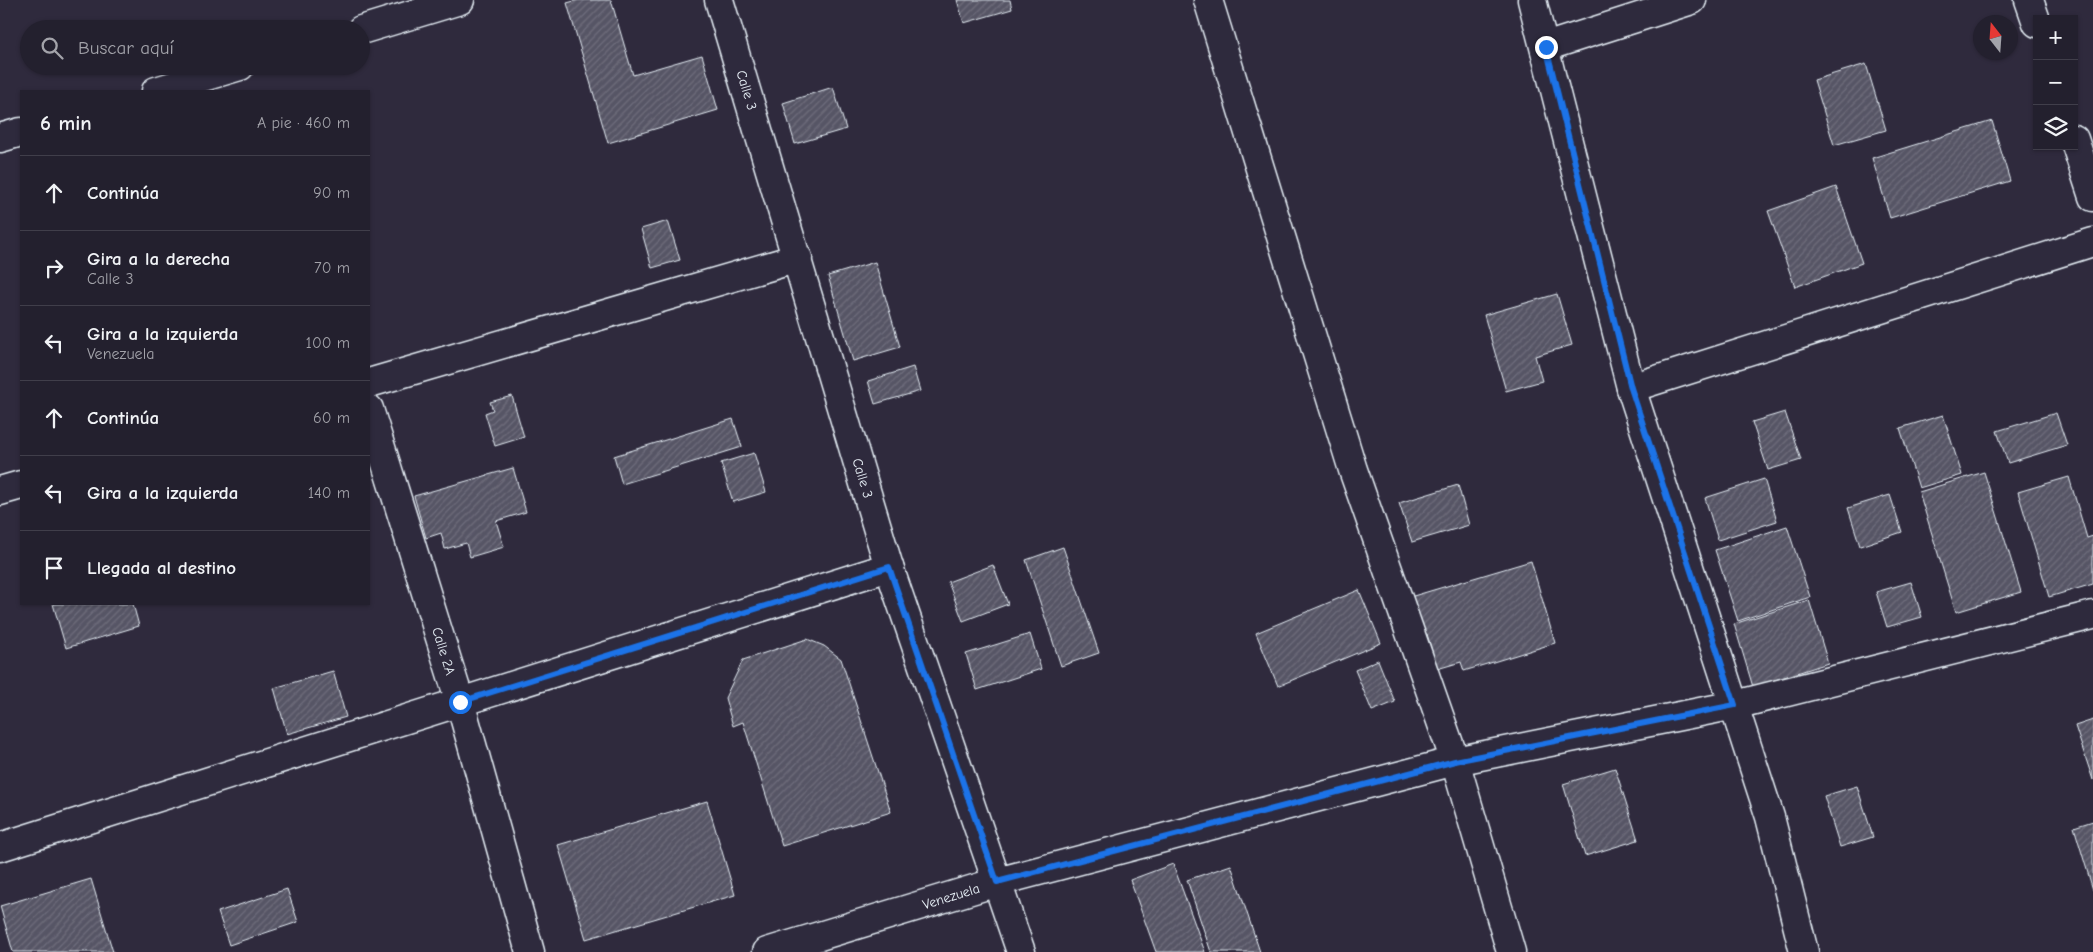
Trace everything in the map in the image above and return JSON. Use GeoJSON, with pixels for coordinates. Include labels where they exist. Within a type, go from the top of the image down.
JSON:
{"type":"FeatureCollection","features":[{"type":"Feature","properties":{"kind":"street"},"geometry":{"type":"LineString","coordinates":[[370,27],[460,0]]}},
{"type":"Feature","properties":{"kind":"street","name":"Calle 3"},"geometry":{"type":"LineString","coordinates":[[719,0],[798,258],[889,567],[1021,952]]}},
{"type":"Feature","properties":{"kind":"street"},"geometry":{"type":"LineString","coordinates":[[1208,0],[1353,470],[1455,761],[1511,952]]}},
{"type":"Feature","properties":{"kind":"street"},"geometry":{"type":"LineString","coordinates":[[1532,0],[1546,47],[1631,388],[1770,817],[1804,952]]}},
{"type":"Feature","properties":{"kind":"street"},"geometry":{"type":"LineString","coordinates":[[1546,47],[1692,0]]}},
{"type":"Feature","properties":{"kind":"street"},"geometry":{"type":"LineString","coordinates":[[2029,0],[2034,15]]}},
{"type":"Feature","properties":{"kind":"street"},"geometry":{"type":"LineString","coordinates":[[159,90],[210,75]]}},
{"type":"Feature","properties":{"kind":"street"},"geometry":{"type":"LineString","coordinates":[[0,138],[20,132]]}},
{"type":"Feature","properties":{"kind":"street"},"geometry":{"type":"LineString","coordinates":[[2078,150],[2093,197]]}},
{"type":"Feature","properties":{"kind":"street"},"geometry":{"type":"LineString","coordinates":[[1631,388],[2093,242]]}},
{"type":"Feature","properties":{"kind":"street"},"geometry":{"type":"LineString","coordinates":[[370,383],[798,258]]}},
{"type":"Feature","properties":{"kind":"street","name":"Calle 2A"},"geometry":{"type":"LineString","coordinates":[[370,412],[460,702],[530,952]]}},
{"type":"Feature","properties":{"kind":"street"},"geometry":{"type":"LineString","coordinates":[[0,491],[20,485]]}},
{"type":"Feature","properties":{"kind":"street"},"geometry":{"type":"LineString","coordinates":[[0,847],[889,567]]}},
{"type":"Feature","properties":{"kind":"street","name":"Venezuela"},"geometry":{"type":"LineString","coordinates":[[767,952],[997,882],[1455,761],[1735,705],[2093,615]]}},
{"type":"Feature","properties":{"kind":"building"},"geometry":{"type":"Polygon","coordinates":[[[578,0],[611,0],[633,75],[702,55],[718,110],[608,143],[567,3],[578,0]]]}},
{"type":"Feature","properties":{"kind":"building"},"geometry":{"type":"Polygon","coordinates":[[[957,0],[1010,0],[1012,9],[964,23],[957,0]]]}},
{"type":"Feature","properties":{"kind":"building"},"geometry":{"type":"Polygon","coordinates":[[[1866,64],[1886,130],[1834,145],[1814,80],[1866,64]]]}},
{"type":"Feature","properties":{"kind":"building"},"geometry":{"type":"Polygon","coordinates":[[[833,87],[846,129],[795,144],[783,103],[833,87]]]}},
{"type":"Feature","properties":{"kind":"building"},"geometry":{"type":"Polygon","coordinates":[[[1992,121],[2010,181],[1890,218],[1872,158],[1992,121]]]}},
{"type":"Feature","properties":{"kind":"building"},"geometry":{"type":"Polygon","coordinates":[[[1836,187],[1862,263],[1795,287],[1768,211],[1836,187]]]}},
{"type":"Feature","properties":{"kind":"building"},"geometry":{"type":"Polygon","coordinates":[[[668,221],[680,260],[652,268],[641,229],[668,221]]]}},
{"type":"Feature","properties":{"kind":"building"},"geometry":{"type":"Polygon","coordinates":[[[875,262],[900,347],[853,361],[828,276],[875,262]]]}},
{"type":"Feature","properties":{"kind":"building"},"geometry":{"type":"Polygon","coordinates":[[[1557,294],[1572,345],[1535,356],[1542,381],[1506,391],[1484,315],[1557,294]]]}},
{"type":"Feature","properties":{"kind":"building"},"geometry":{"type":"Polygon","coordinates":[[[913,367],[920,391],[875,404],[868,381],[913,367]]]}},
{"type":"Feature","properties":{"kind":"building"},"geometry":{"type":"Polygon","coordinates":[[[512,396],[524,437],[495,446],[485,413],[493,410],[490,402],[512,396]]]}},
{"type":"Feature","properties":{"kind":"building"},"geometry":{"type":"Polygon","coordinates":[[[1785,412],[1801,460],[1768,470],[1752,422],[1785,412]]]}},
{"type":"Feature","properties":{"kind":"building"},"geometry":{"type":"Polygon","coordinates":[[[2056,413],[2067,445],[2008,463],[1997,431],[2056,413]]]}},
{"type":"Feature","properties":{"kind":"building"},"geometry":{"type":"Polygon","coordinates":[[[1943,415],[1962,475],[1919,488],[1900,428],[1943,415]]]}},
{"type":"Feature","properties":{"kind":"building"},"geometry":{"type":"Polygon","coordinates":[[[733,419],[742,447],[622,484],[614,456],[733,419]]]}},
{"type":"Feature","properties":{"kind":"building"},"geometry":{"type":"Polygon","coordinates":[[[754,453],[766,492],[733,502],[721,463],[754,453]]]}},
{"type":"Feature","properties":{"kind":"building"},"geometry":{"type":"Polygon","coordinates":[[[513,468],[526,512],[496,521],[504,547],[470,557],[466,543],[445,549],[441,533],[426,538],[414,496],[513,468]]]}},
{"type":"Feature","properties":{"kind":"building"},"geometry":{"type":"Polygon","coordinates":[[[1984,472],[2021,592],[1956,612],[1919,492],[1984,472]]]}},
{"type":"Feature","properties":{"kind":"building"},"geometry":{"type":"Polygon","coordinates":[[[2069,477],[2087,538],[2093,536],[2093,584],[2049,597],[2018,492],[2069,477]]]}},
{"type":"Feature","properties":{"kind":"building"},"geometry":{"type":"Polygon","coordinates":[[[1764,479],[1777,521],[1718,540],[1705,498],[1764,479]]]}},
{"type":"Feature","properties":{"kind":"building"},"geometry":{"type":"Polygon","coordinates":[[[1458,485],[1469,525],[1412,542],[1399,503],[1458,485]]]}},
{"type":"Feature","properties":{"kind":"building"},"geometry":{"type":"Polygon","coordinates":[[[1890,495],[1902,532],[1860,546],[1848,508],[1890,495]]]}},
{"type":"Feature","properties":{"kind":"building"},"geometry":{"type":"Polygon","coordinates":[[[1787,526],[1810,597],[1738,621],[1715,550],[1787,526]]]}},
{"type":"Feature","properties":{"kind":"building"},"geometry":{"type":"Polygon","coordinates":[[[1063,547],[1099,653],[1061,666],[1026,560],[1063,547]]]}},
{"type":"Feature","properties":{"kind":"building"},"geometry":{"type":"Polygon","coordinates":[[[1531,561],[1555,643],[1464,671],[1461,662],[1437,669],[1427,634],[1422,636],[1410,597],[1531,561]]]}},
{"type":"Feature","properties":{"kind":"building"},"geometry":{"type":"Polygon","coordinates":[[[993,565],[1008,604],[963,621],[948,582],[993,565]]]}},
{"type":"Feature","properties":{"kind":"building"},"geometry":{"type":"Polygon","coordinates":[[[1911,582],[1922,617],[1887,627],[1876,592],[1911,582]]]}},
{"type":"Feature","properties":{"kind":"building"},"geometry":{"type":"Polygon","coordinates":[[[1359,590],[1381,643],[1278,686],[1256,633],[1359,590]]]}},
{"type":"Feature","properties":{"kind":"building"},"geometry":{"type":"Polygon","coordinates":[[[1809,600],[1828,663],[1753,687],[1734,624],[1809,600]]]}},
{"type":"Feature","properties":{"kind":"building"},"geometry":{"type":"Polygon","coordinates":[[[53,605],[133,605],[139,626],[66,648],[53,605]]]}},
{"type":"Feature","properties":{"kind":"building"},"geometry":{"type":"Polygon","coordinates":[[[1030,634],[1041,669],[977,690],[966,654],[1030,634]]]}},
{"type":"Feature","properties":{"kind":"building"},"geometry":{"type":"Polygon","coordinates":[[[807,639],[824,646],[841,659],[891,812],[782,846],[743,722],[733,726],[725,698],[743,660],[807,639]]]}},
{"type":"Feature","properties":{"kind":"building"},"geometry":{"type":"Polygon","coordinates":[[[1378,660],[1395,702],[1372,711],[1355,670],[1378,660]]]}},
{"type":"Feature","properties":{"kind":"building"},"geometry":{"type":"Polygon","coordinates":[[[333,671],[346,717],[287,734],[274,688],[333,671]]]}},
{"type":"Feature","properties":{"kind":"building"},"geometry":{"type":"Polygon","coordinates":[[[2093,720],[2093,780],[2075,726],[2093,720]]]}},
{"type":"Feature","properties":{"kind":"building"},"geometry":{"type":"Polygon","coordinates":[[[1615,768],[1638,840],[1585,856],[1563,784],[1615,768]]]}},
{"type":"Feature","properties":{"kind":"building"},"geometry":{"type":"Polygon","coordinates":[[[1857,786],[1873,837],[1840,847],[1824,796],[1857,786]]]}},
{"type":"Feature","properties":{"kind":"building"},"geometry":{"type":"Polygon","coordinates":[[[707,801],[735,895],[586,939],[558,845],[707,801]]]}},
{"type":"Feature","properties":{"kind":"building"},"geometry":{"type":"Polygon","coordinates":[[[2093,821],[2093,890],[2074,827],[2093,821]]]}},
{"type":"Feature","properties":{"kind":"building"},"geometry":{"type":"Polygon","coordinates":[[[1173,864],[1205,952],[1156,952],[1130,880],[1173,864]]]}},
{"type":"Feature","properties":{"kind":"building"},"geometry":{"type":"Polygon","coordinates":[[[1231,865],[1260,952],[1211,952],[1187,880],[1231,865]]]}},
{"type":"Feature","properties":{"kind":"building"},"geometry":{"type":"Polygon","coordinates":[[[91,879],[113,952],[13,952],[0,906],[91,879]]]}},
{"type":"Feature","properties":{"kind":"building"},"geometry":{"type":"Polygon","coordinates":[[[287,889],[298,922],[229,945],[218,912],[287,889]]]}},
{"type":"Feature","properties":{"kind":"route"},"geometry":{"type":"LineString","coordinates":[[460,702],[889,567],[997,882],[1455,761],[1735,705],[1631,388],[1546,47]]}}]}
